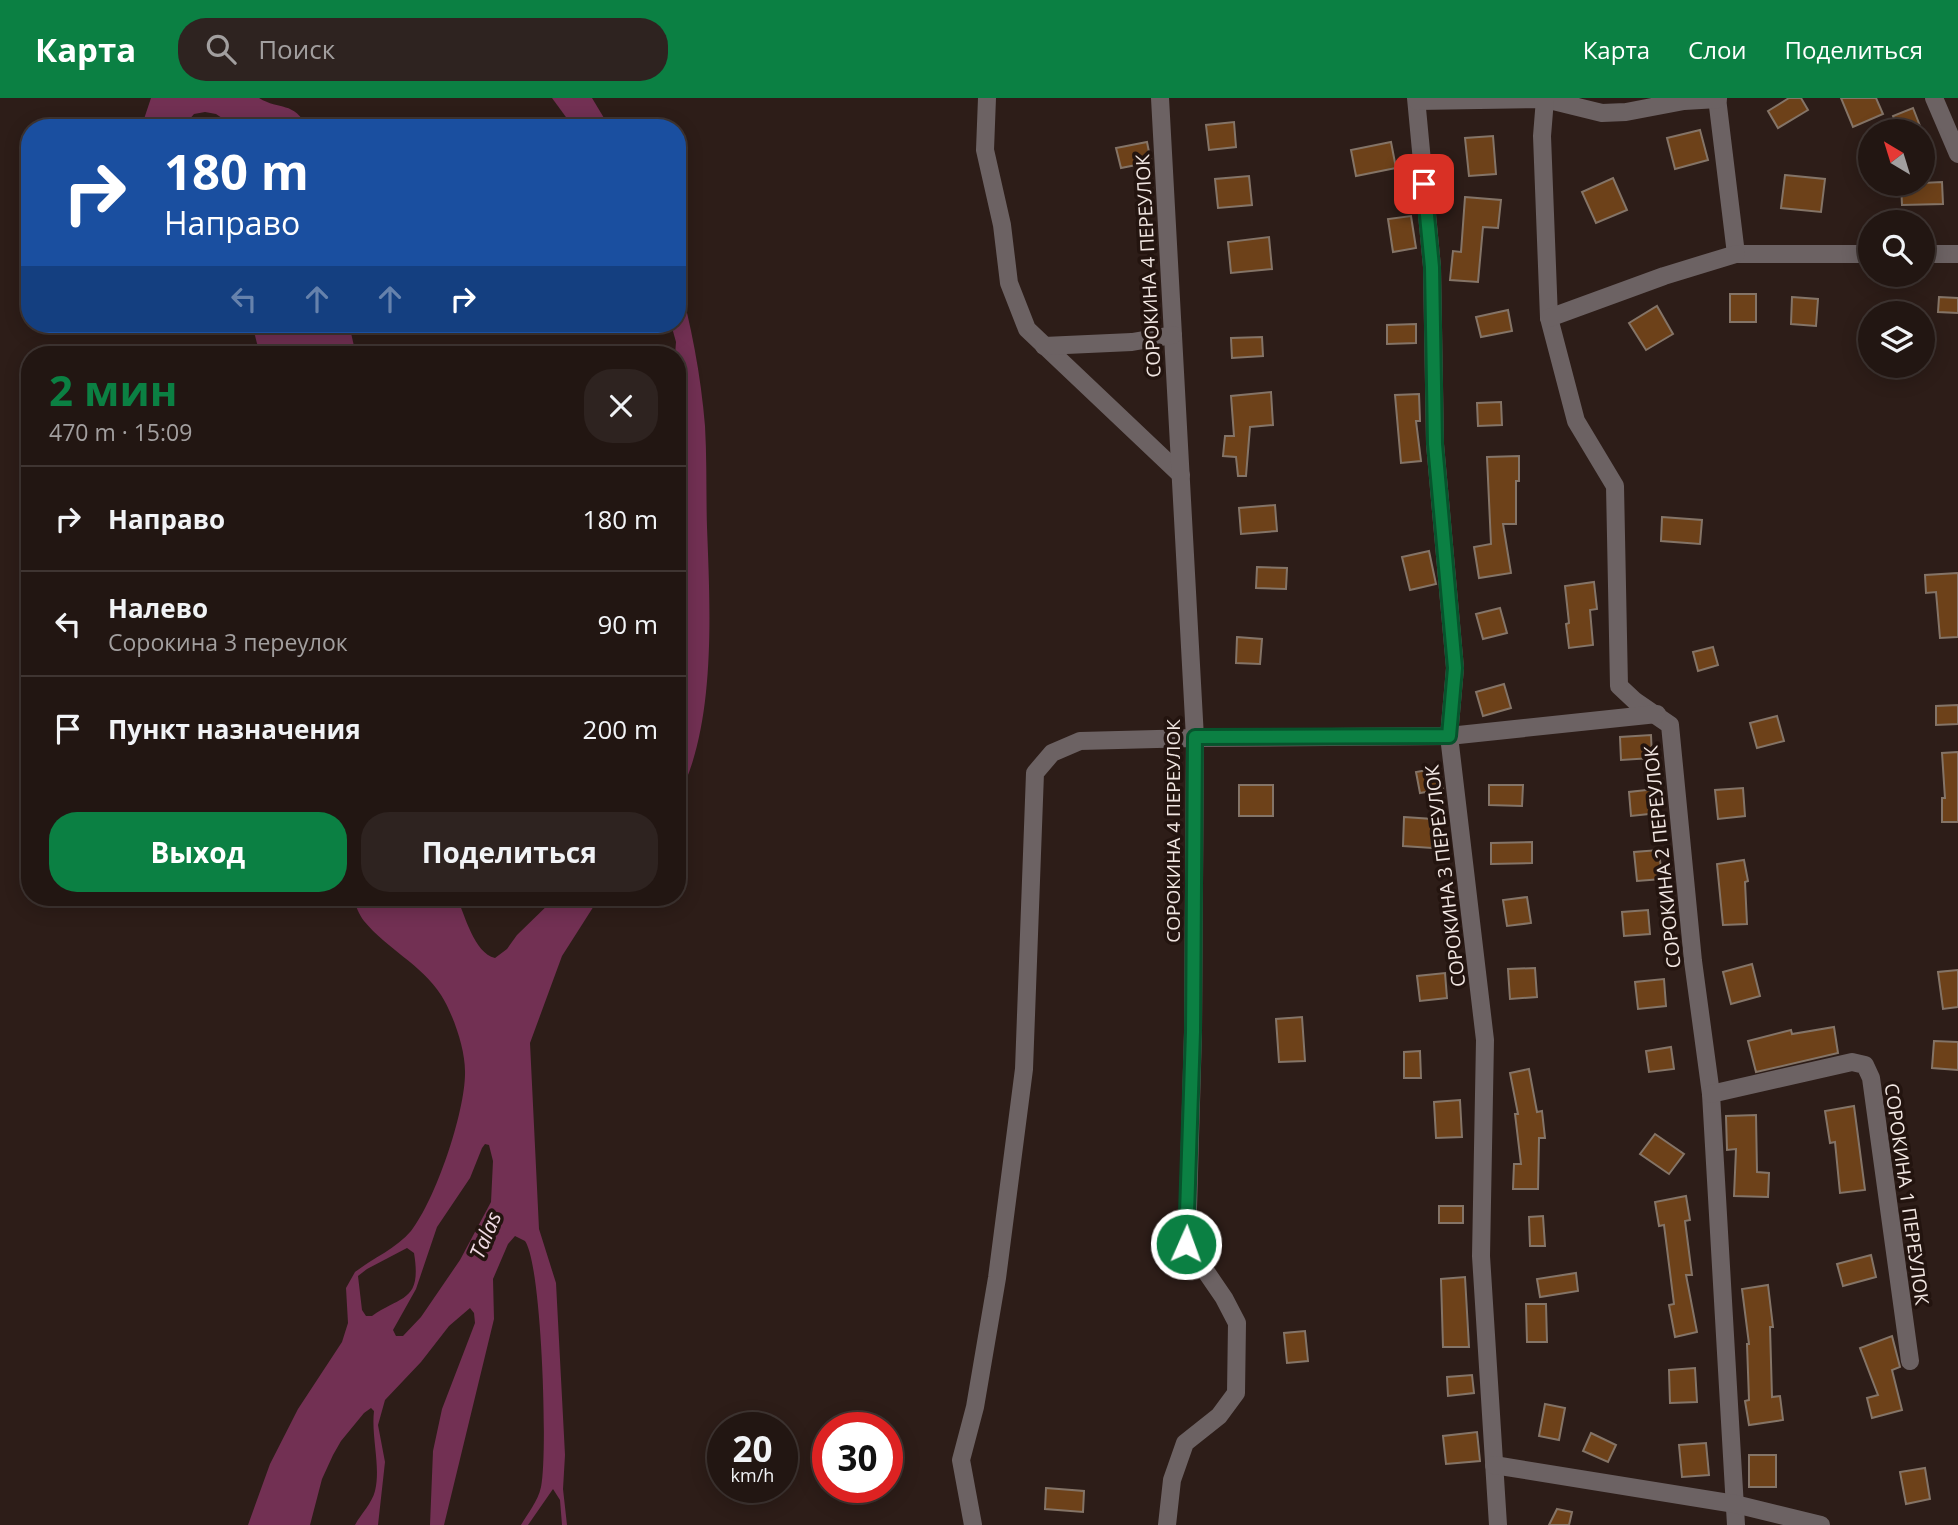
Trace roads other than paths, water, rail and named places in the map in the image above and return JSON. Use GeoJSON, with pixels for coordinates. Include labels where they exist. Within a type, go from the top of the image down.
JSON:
{"type":"FeatureCollection","features":[{"type":"Feature","properties":{"kind":"street"},"geometry":{"type":"LineString","coordinates":[[987,98],[985,150],[1002,225],[1009,283],[1027,329],[1181,475]]}},
{"type":"Feature","properties":{"kind":"street","name":"СОРОКИНА 4 ПЕРЕУЛОК"},"geometry":{"type":"LineString","coordinates":[[1160,98],[1195,737],[1193,1032],[1186,1244],[1224,1298],[1237,1323],[1236,1394],[1219,1416],[1185,1443],[1172,1480],[1167,1525]]}},
{"type":"Feature","properties":{"kind":"street"},"geometry":{"type":"LineString","coordinates":[[1416,99],[1545,99],[1602,113],[1718,98],[1736,254]]}},
{"type":"Feature","properties":{"kind":"street"},"geometry":{"type":"LineString","coordinates":[[1934,98],[1958,154]]}},
{"type":"Feature","properties":{"kind":"street","name":"СОРОКИНА 3 ПЕРЕУЛОК"},"geometry":{"type":"LineString","coordinates":[[1416,99],[1432,267],[1435,444],[1455,668],[1449,736],[1485,1040],[1480,1256],[1498,1525]]}},
{"type":"Feature","properties":{"kind":"street","name":"СОРОКИНА 2 ПЕРЕУЛОК"},"geometry":{"type":"LineString","coordinates":[[1545,99],[1542,136],[1549,318],[1576,421],[1615,486],[1619,685],[1635,701],[1670,725],[1693,961],[1711,1094],[1736,1525]]}},
{"type":"Feature","properties":{"kind":"street"},"geometry":{"type":"LineString","coordinates":[[1549,318],[1664,276],[1736,254],[1858,254]]}},
{"type":"Feature","properties":{"kind":"street"},"geometry":{"type":"LineString","coordinates":[[1935,254],[1958,254]]}},
{"type":"Feature","properties":{"kind":"street"},"geometry":{"type":"LineString","coordinates":[[1044,346],[1132,342],[1173,335]]}},
{"type":"Feature","properties":{"kind":"street"},"geometry":{"type":"LineString","coordinates":[[973,1525],[961,1460],[975,1407],[997,1278],[1024,1069],[1035,773],[1052,753],[1080,741],[1195,737],[1449,736],[1657,714]]}},
{"type":"Feature","properties":{"kind":"street","name":"СОРОКИНА 1 ПЕРЕУЛОК"},"geometry":{"type":"LineString","coordinates":[[1711,1094],[1852,1062],[1865,1065],[1871,1078],[1910,1361]]}},
{"type":"Feature","properties":{"kind":"street"},"geometry":{"type":"LineString","coordinates":[[1494,1465],[1735,1504],[1821,1525]]}},
{"type":"Feature","properties":{"kind":"water"},"geometry":{"type":"Polygon","coordinates":[[[151,98],[259,98],[291,110],[302,119],[224,119],[205,112],[194,114],[190,119],[144,119],[151,98]]]}},
{"type":"Feature","properties":{"kind":"water"},"geometry":{"type":"Polygon","coordinates":[[[552,98],[592,98],[605,119],[567,119],[552,98]]]}},
{"type":"Feature","properties":{"kind":"water"},"geometry":{"type":"Polygon","coordinates":[[[686,307],[695,350],[705,426],[709,630],[705,703],[699,738],[686,779],[686,346],[676,346],[674,333],[686,333],[686,307]]]}},
{"type":"Feature","properties":{"kind":"water"},"geometry":{"type":"Polygon","coordinates":[[[254,333],[351,333],[354,346],[258,346],[254,333]]]}},
{"type":"Feature","properties":{"kind":"water","name":"Talas"},"geometry":{"type":"Polygon","coordinates":[[[356,906],[460,906],[481,949],[495,958],[507,949],[517,935],[547,906],[594,906],[562,956],[530,1043],[539,1229],[556,1283],[565,1455],[563,1489],[567,1525],[562,1525],[560,1500],[553,1489],[528,1525],[521,1525],[541,1487],[544,1438],[536,1285],[525,1241],[515,1236],[508,1244],[493,1279],[494,1319],[444,1525],[430,1525],[433,1451],[442,1409],[475,1323],[474,1313],[470,1308],[449,1326],[421,1362],[385,1400],[378,1425],[385,1462],[378,1525],[355,1525],[371,1500],[377,1481],[374,1411],[371,1408],[341,1441],[333,1455],[322,1479],[310,1525],[248,1525],[270,1464],[298,1409],[342,1342],[348,1323],[346,1288],[355,1272],[392,1248],[411,1231],[421,1217],[448,1154],[464,1088],[465,1071],[461,1042],[441,995],[424,974],[362,919],[356,906]],[[485,1144],[482,1148],[470,1178],[437,1227],[416,1289],[393,1330],[396,1336],[403,1336],[421,1317],[460,1260],[491,1202],[493,1161],[489,1145],[485,1144]],[[407,1248],[358,1276],[362,1310],[366,1316],[372,1316],[401,1300],[412,1289],[416,1269],[414,1253],[407,1248]]]}}]}
